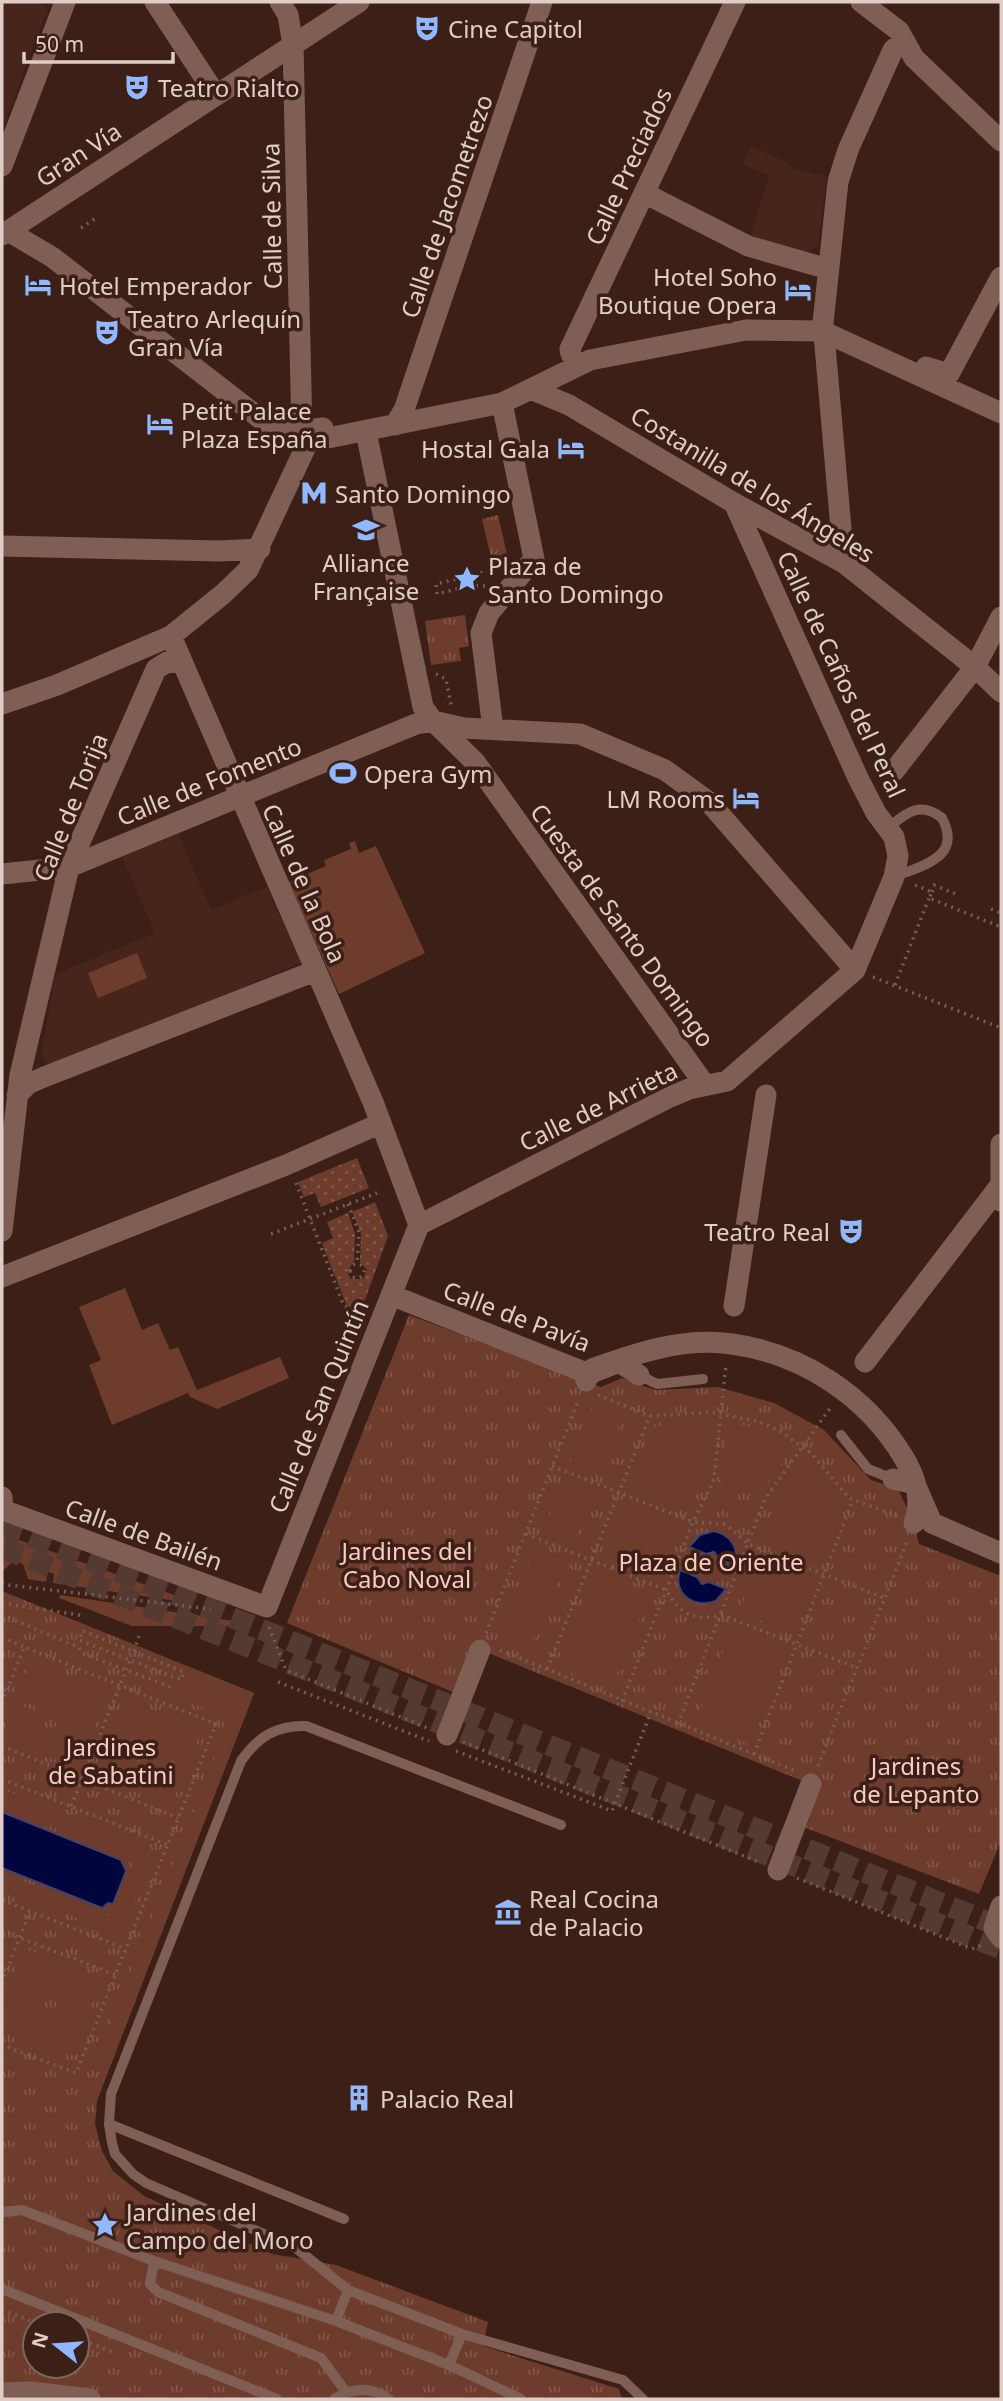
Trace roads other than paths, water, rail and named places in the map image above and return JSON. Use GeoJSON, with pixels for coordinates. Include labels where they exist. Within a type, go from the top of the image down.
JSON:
{"type":"FeatureCollection","features":[{"type":"Feature","properties":{"kind":"street"},"geometry":{"type":"LineString","coordinates":[[2,166],[65,2]]}},
{"type":"Feature","properties":{"kind":"street"},"geometry":{"type":"LineString","coordinates":[[155,2],[216,95]]}},
{"type":"Feature","properties":{"kind":"street","name":"Calle de Silva"},"geometry":{"type":"LineString","coordinates":[[280,2],[288,15],[293,45],[305,437]]}},
{"type":"Feature","properties":{"kind":"street","name":"Gran Vía"},"geometry":{"type":"LineString","coordinates":[[4,231],[359,2]]}},
{"type":"Feature","properties":{"kind":"street","name":"Calle de Jacometrezo"},"geometry":{"type":"LineString","coordinates":[[400,418],[542,2]]}},
{"type":"Feature","properties":{"kind":"street","name":"Calle Preciados"},"geometry":{"type":"LineString","coordinates":[[567,363],[570,349],[735,2]]}},
{"type":"Feature","properties":{"kind":"street"},"geometry":{"type":"LineString","coordinates":[[861,2],[899,31],[923,67],[1001,141]]}},
{"type":"Feature","properties":{"kind":"street"},"geometry":{"type":"LineString","coordinates":[[844,563],[823,327],[835,201],[842,166],[893,50],[904,41]]}},
{"type":"Feature","properties":{"kind":"street"},"geometry":{"type":"LineString","coordinates":[[644,193],[748,246],[828,269]]}},
{"type":"Feature","properties":{"kind":"street"},"geometry":{"type":"LineString","coordinates":[[4,231],[52,257],[279,433],[305,437],[366,432],[400,418],[502,403],[533,390],[567,363],[746,330],[823,327],[1001,413]]}},
{"type":"Feature","properties":{"kind":"street"},"geometry":{"type":"LineString","coordinates":[[601,343],[607,346],[753,322],[823,327],[946,375],[1001,278]]}},
{"type":"Feature","properties":{"kind":"street"},"geometry":{"type":"LineString","coordinates":[[951,388],[997,303]]}},
{"type":"Feature","properties":{"kind":"street"},"geometry":{"type":"LineString","coordinates":[[567,363],[562,393],[569,405]]}},
{"type":"Feature","properties":{"kind":"street"},"geometry":{"type":"LineString","coordinates":[[305,437],[533,390]]}},
{"type":"Feature","properties":{"kind":"street","name":"Costanilla de los Ángeles"},"geometry":{"type":"LineString","coordinates":[[533,390],[569,405],[734,503],[844,563],[975,667],[1001,692]]}},
{"type":"Feature","properties":{"kind":"street"},"geometry":{"type":"LineString","coordinates":[[493,729],[481,633],[489,613],[534,559],[502,403]]}},
{"type":"Feature","properties":{"kind":"street"},"geometry":{"type":"LineString","coordinates":[[366,432],[423,707],[433,722],[454,727],[580,734],[665,770],[709,802],[855,970],[894,877],[898,856],[889,827]]}},
{"type":"Feature","properties":{"kind":"street"},"geometry":{"type":"LineString","coordinates":[[2,704],[57,685],[171,636],[248,570],[260,549],[305,437]]}},
{"type":"Feature","properties":{"kind":"street","name":"Calle de Caños del Peral"},"geometry":{"type":"LineString","coordinates":[[734,503],[858,778],[876,813],[889,827]]}},
{"type":"Feature","properties":{"kind":"street"},"geometry":{"type":"LineString","coordinates":[[2,546],[127,550],[260,549]]}},
{"type":"Feature","properties":{"kind":"street"},"geometry":{"type":"LineString","coordinates":[[894,771],[975,667],[1001,617]]}},
{"type":"Feature","properties":{"kind":"street","name":"Calle de la Bola"},"geometry":{"type":"LineString","coordinates":[[171,636],[238,797],[373,1102],[419,1225]]}},
{"type":"Feature","properties":{"kind":"street"},"geometry":{"type":"LineString","coordinates":[[143,648],[156,669],[169,661],[182,663]]}},
{"type":"Feature","properties":{"kind":"street","name":"Calle de Torija"},"geometry":{"type":"LineString","coordinates":[[2,1231],[13,1078],[24,1054],[69,867],[156,669]]}},
{"type":"Feature","properties":{"kind":"street","name":"Cuesta de Santo Domingo"},"geometry":{"type":"LineString","coordinates":[[433,722],[475,762],[705,1085]]}},
{"type":"Feature","properties":{"kind":"street","name":"Calle de Fomento"},"geometry":{"type":"LineString","coordinates":[[2,874],[69,867],[416,723],[433,722]]}},
{"type":"Feature","properties":{"kind":"street","name":"Calle de Arrieta"},"geometry":{"type":"LineString","coordinates":[[419,1225],[670,1097],[727,1081],[855,970]]}},
{"type":"Feature","properties":{"kind":"street"},"geometry":{"type":"LineString","coordinates":[[13,1078],[28,1084],[315,971]]}},
{"type":"Feature","properties":{"kind":"street"},"geometry":{"type":"LineString","coordinates":[[24,1054],[27,1065],[44,1077]]}},
{"type":"Feature","properties":{"kind":"street"},"geometry":{"type":"LineString","coordinates":[[734,1307],[766,1095]]}},
{"type":"Feature","properties":{"kind":"street"},"geometry":{"type":"LineString","coordinates":[[2,1277],[287,1165],[379,1124]]}},
{"type":"Feature","properties":{"kind":"street"},"geometry":{"type":"LineString","coordinates":[[865,1363],[1000,1196],[1001,1143]]}},
{"type":"Feature","properties":{"kind":"street","name":"Calle de San Quintín"},"geometry":{"type":"LineString","coordinates":[[268,1616],[419,1225]]}},
{"type":"Feature","properties":{"kind":"street","name":"Calle de Pavía"},"geometry":{"type":"LineString","coordinates":[[391,1295],[586,1382],[619,1363],[639,1375]]}},
{"type":"Feature","properties":{"kind":"street"},"geometry":{"type":"LineString","coordinates":[[586,1382],[592,1369],[643,1350],[685,1343],[729,1343],[786,1358],[844,1389],[873,1415],[891,1437],[908,1465],[932,1523],[1001,1553]]}},
{"type":"Feature","properties":{"kind":"street"},"geometry":{"type":"LineString","coordinates":[[893,1479],[915,1484]]}},
{"type":"Feature","properties":{"kind":"street"},"geometry":{"type":"LineString","coordinates":[[914,1522],[921,1504],[915,1484]]}},
{"type":"Feature","properties":{"kind":"street","name":"Calle de Bailén"},"geometry":{"type":"LineString","coordinates":[[2,1506],[268,1616]]}},
{"type":"Feature","properties":{"kind":"street"},"geometry":{"type":"LineString","coordinates":[[447,1735],[481,1646]]}},
{"type":"Feature","properties":{"kind":"street"},"geometry":{"type":"LineString","coordinates":[[778,1870],[812,1781]]}},
{"type":"Feature","properties":{"kind":"street"},"geometry":{"type":"LineString","coordinates":[[1001,1906],[993,1928],[1001,1938]]}},
{"type":"Feature","properties":{"kind":"street"},"geometry":{"type":"LineString","coordinates":[[2,2393],[31,2392],[90,2399]]}},
{"type":"Feature","properties":{"kind":"lane"},"geometry":{"type":"LineString","coordinates":[[889,827],[906,812],[921,808],[942,818],[948,836],[943,854],[937,859],[894,877]]}},
{"type":"Feature","properties":{"kind":"lane","name":"Calle de Pavía"},"geometry":{"type":"LineString","coordinates":[[639,1375],[657,1384],[703,1379]]}},
{"type":"Feature","properties":{"kind":"lane"},"geometry":{"type":"LineString","coordinates":[[841,1435],[868,1469],[893,1479]]}},
{"type":"Feature","properties":{"kind":"lane"},"geometry":{"type":"LineString","coordinates":[[561,1825],[306,1726],[275,1729],[261,1738],[241,1761],[111,2094],[109,2124],[116,2154],[139,2179],[296,2248],[348,2290],[462,2334],[623,2380],[643,2399]]}},
{"type":"Feature","properties":{"kind":"lane"},"geometry":{"type":"LineString","coordinates":[[109,2124],[344,2219]]}},
{"type":"Feature","properties":{"kind":"lane"},"geometry":{"type":"LineString","coordinates":[[2,2212],[22,2210],[154,2261],[336,2321],[449,2365],[521,2399]]}},
{"type":"Feature","properties":{"kind":"lane"},"geometry":{"type":"LineString","coordinates":[[154,2261],[150,2284],[158,2292],[321,2358],[345,2392]]}},
{"type":"Feature","properties":{"kind":"lane"},"geometry":{"type":"LineString","coordinates":[[2,2289],[277,2399]]}},
{"type":"Feature","properties":{"kind":"lane"},"geometry":{"type":"LineString","coordinates":[[336,2321],[348,2290]]}},
{"type":"Feature","properties":{"kind":"lane"},"geometry":{"type":"LineString","coordinates":[[449,2365],[462,2334]]}},
{"type":"Feature","properties":{"kind":"lane"},"geometry":{"type":"LineString","coordinates":[[334,2399],[345,2392],[373,2391],[389,2399]]}},
{"type":"Feature","properties":{"kind":"tunnel"},"geometry":{"type":"LineString","coordinates":[[2,1525],[1001,1927]]}},
{"type":"Feature","properties":{"kind":"tunnel"},"geometry":{"type":"LineString","coordinates":[[2,1548],[1001,1949]]}},
{"type":"Feature","properties":{"kind":"place","name":"Cine Capitol"},"geometry":{"type":"Point","coordinates":[427,28]}},
{"type":"Feature","properties":{"kind":"place","name":"Teatro Rialto"},"geometry":{"type":"Point","coordinates":[137,87]}},
{"type":"Feature","properties":{"kind":"place","name":"Hotel Emperador"},"geometry":{"type":"Point","coordinates":[38,285]}},
{"type":"Feature","properties":{"kind":"place","name":"Hotel Soho Boutique Opera"},"geometry":{"type":"Point","coordinates":[798,290]}},
{"type":"Feature","properties":{"kind":"place","name":"Teatro Arlequín Gran Vía"},"geometry":{"type":"Point","coordinates":[107,332]}},
{"type":"Feature","properties":{"kind":"place","name":"Petit Palace Plaza España"},"geometry":{"type":"Point","coordinates":[160,424]}},
{"type":"Feature","properties":{"kind":"place","name":"Hostal Gala"},"geometry":{"type":"Point","coordinates":[571,448]}},
{"type":"Feature","properties":{"kind":"place","name":"Santo Domingo"},"geometry":{"type":"Point","coordinates":[314,493]}},
{"type":"Feature","properties":{"kind":"place","name":"Alliance Française"},"geometry":{"type":"Point","coordinates":[366,530]}},
{"type":"Feature","properties":{"kind":"place","name":"Plaza de Santo Domingo"},"geometry":{"type":"Point","coordinates":[467,579]}},
{"type":"Feature","properties":{"kind":"place","name":"Opera Gym"},"geometry":{"type":"Point","coordinates":[343,773]}},
{"type":"Feature","properties":{"kind":"place","name":"LM Rooms"},"geometry":{"type":"Point","coordinates":[746,798]}},
{"type":"Feature","properties":{"kind":"place","name":"Teatro Real"},"geometry":{"type":"Point","coordinates":[851,1231]}},
{"type":"Feature","properties":{"kind":"place","name":"Real Cocina de Palacio"},"geometry":{"type":"Point","coordinates":[508,1912]}},
{"type":"Feature","properties":{"kind":"place","name":"Palacio Real"},"geometry":{"type":"Point","coordinates":[359,2098]}},
{"type":"Feature","properties":{"kind":"place","name":"Jardines del Campo del Moro"},"geometry":{"type":"Point","coordinates":[105,2225]}},
{"type":"Feature","properties":{"kind":"park label","name":"Plaza de Oriente"},"geometry":{"type":"Point","coordinates":[711,1561]}},
{"type":"Feature","properties":{"kind":"park label","name":"Jardines del Cabo Noval"},"geometry":{"type":"Point","coordinates":[407,1564]}},
{"type":"Feature","properties":{"kind":"park label","name":"Jardines de Sabatini"},"geometry":{"type":"Point","coordinates":[111,1760]}},
{"type":"Feature","properties":{"kind":"park label","name":"Jardines de Lepanto"},"geometry":{"type":"Point","coordinates":[916,1779]}}]}
